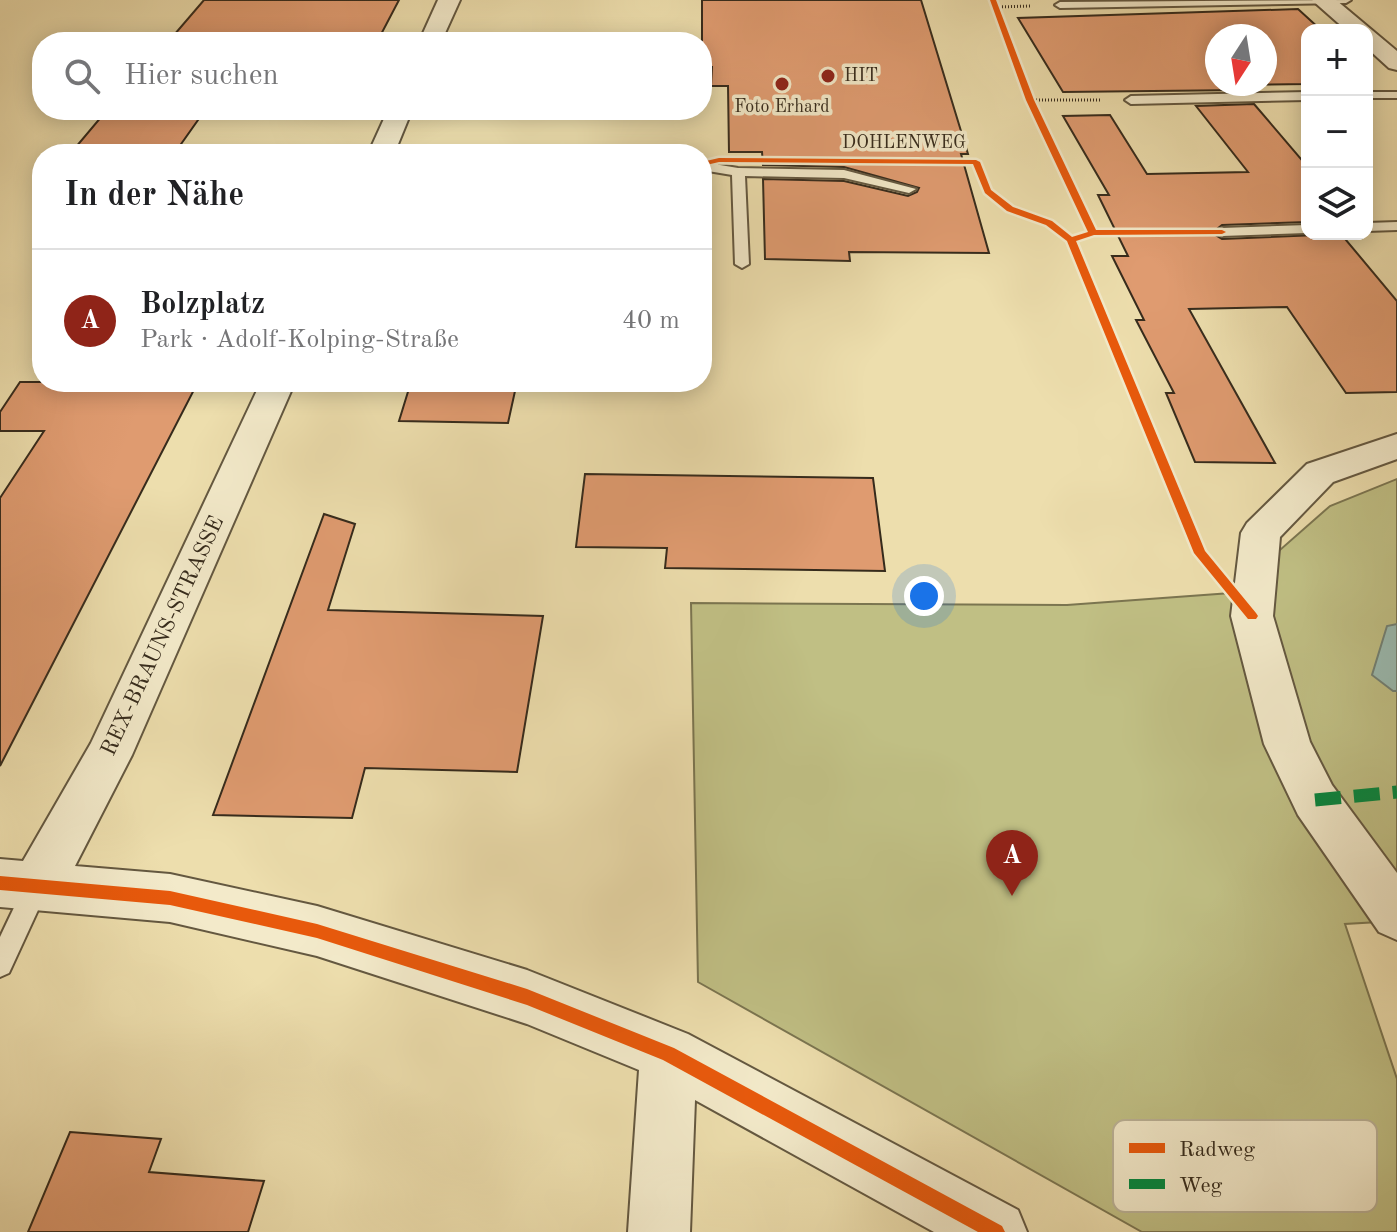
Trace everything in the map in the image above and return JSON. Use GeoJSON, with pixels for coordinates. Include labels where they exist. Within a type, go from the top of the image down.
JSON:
{"type":"FeatureCollection","features":[{"type":"Feature","properties":{"kind":"street"},"geometry":{"type":"LineString","coordinates":[[435,32],[449,0]]}},
{"type":"Feature","properties":{"kind":"street"},"geometry":{"type":"LineString","coordinates":[[1323,0],[1353,24]]}},
{"type":"Feature","properties":{"kind":"street"},"geometry":{"type":"LineString","coordinates":[[1373,41],[1397,63]]}},
{"type":"Feature","properties":{"kind":"street"},"geometry":{"type":"LineString","coordinates":[[385,144],[396,120]]}},
{"type":"Feature","properties":{"kind":"street","name":"REX-BRAUNS-STRASSE"},"geometry":{"type":"LineString","coordinates":[[19,883],[109,755],[273,392]]}},
{"type":"Feature","properties":{"kind":"street"},"geometry":{"type":"LineString","coordinates":[[1397,446],[1320,473],[1261,533],[1252,616],[1287,744],[1315,800],[1397,915]]}},
{"type":"Feature","properties":{"kind":"street"},"geometry":{"type":"LineString","coordinates":[[19,883],[170,898],[317,931],[527,997],[668,1054],[996,1232]]}},
{"type":"Feature","properties":{"kind":"street"},"geometry":{"type":"LineString","coordinates":[[659,1232],[668,1054]]}},
{"type":"Feature","properties":{"kind":"lane"},"geometry":{"type":"LineString","coordinates":[[1060,5],[1346,0]]}},
{"type":"Feature","properties":{"kind":"lane"},"geometry":{"type":"LineString","coordinates":[[1373,95],[1397,95]]}},
{"type":"Feature","properties":{"kind":"lane"},"geometry":{"type":"LineString","coordinates":[[1131,100],[1301,96]]}},
{"type":"Feature","properties":{"kind":"lane"},"geometry":{"type":"LineString","coordinates":[[712,168],[738,172],[844,174],[909,189]]}},
{"type":"Feature","properties":{"kind":"lane"},"geometry":{"type":"LineString","coordinates":[[738,172],[742,264]]}},
{"type":"Feature","properties":{"kind":"lane"},"geometry":{"type":"LineString","coordinates":[[1373,227],[1397,226]]}},
{"type":"Feature","properties":{"kind":"lane"},"geometry":{"type":"LineString","coordinates":[[1222,232],[1301,229]]}},
{"type":"Feature","properties":{"kind":"lane"},"geometry":{"type":"LineString","coordinates":[[0,964],[19,883]]}},
{"type":"Feature","properties":{"kind":"path"},"geometry":{"type":"LineString","coordinates":[[1030,100],[1131,100]]}},
{"type":"Feature","properties":{"kind":"shaded area"},"geometry":{"type":"Polygon","coordinates":[[[1397,479],[1397,921],[1345,924],[1397,1079],[1397,1232],[1142,1232],[698,982],[691,603],[1067,605],[1231,593],[1330,506],[1397,479]]]}},
{"type":"Feature","properties":{"kind":"water"},"geometry":{"type":"Polygon","coordinates":[[[1397,624],[1397,691],[1393,691],[1372,675],[1387,626],[1397,624]]]}},
{"type":"Feature","properties":{"kind":"building"},"geometry":{"type":"Polygon","coordinates":[[[204,0],[399,0],[382,32],[177,32],[204,0]]]}},
{"type":"Feature","properties":{"kind":"building","name":"HIT"},"geometry":{"type":"Polygon","coordinates":[[[702,0],[921,0],[968,154],[961,154],[989,253],[849,252],[850,261],[765,259],[763,179],[844,181],[908,196],[919,188],[844,167],[763,165],[762,152],[729,152],[728,86],[712,86],[712,32],[702,32],[702,0]]]}},
{"type":"Feature","properties":{"kind":"building"},"geometry":{"type":"Polygon","coordinates":[[[1298,9],[1314,24],[1301,24],[1301,84],[1277,84],[1277,24],[1205,24],[1205,90],[1063,92],[1018,18],[1298,9]]]}},
{"type":"Feature","properties":{"kind":"building"},"geometry":{"type":"Polygon","coordinates":[[[1254,104],[1301,159],[1301,222],[1222,225],[1212,233],[1222,239],[1301,236],[1301,240],[1346,240],[1397,301],[1397,392],[1346,393],[1287,307],[1189,309],[1275,463],[1195,462],[1166,393],[1174,393],[1136,320],[1144,320],[1112,256],[1128,256],[1098,195],[1109,195],[1063,116],[1110,115],[1147,174],[1248,172],[1196,106],[1254,104]]]}},
{"type":"Feature","properties":{"kind":"building"},"geometry":{"type":"Polygon","coordinates":[[[99,120],[198,120],[181,144],[78,144],[99,120]]]}},
{"type":"Feature","properties":{"kind":"building"},"geometry":{"type":"Polygon","coordinates":[[[20,382],[32,382],[32,392],[193,392],[0,766],[0,498],[44,431],[0,431],[0,412],[20,382]]]}},
{"type":"Feature","properties":{"kind":"building"},"geometry":{"type":"Polygon","coordinates":[[[408,392],[515,392],[508,423],[399,421],[408,392]]]}},
{"type":"Feature","properties":{"kind":"building"},"geometry":{"type":"Polygon","coordinates":[[[585,474],[873,478],[885,571],[665,568],[667,548],[576,547],[585,474]]]}},
{"type":"Feature","properties":{"kind":"building"},"geometry":{"type":"Polygon","coordinates":[[[324,514],[355,524],[328,610],[543,616],[517,772],[365,768],[352,818],[213,815],[324,514]]]}},
{"type":"Feature","properties":{"kind":"building"},"geometry":{"type":"Polygon","coordinates":[[[70,1132],[161,1139],[149,1172],[264,1181],[248,1232],[28,1232],[70,1132]]]}},
{"type":"Feature","properties":{"kind":"marked path"},"geometry":{"type":"LineString","coordinates":[[1315,800],[1397,792]]}},
{"type":"Feature","properties":{"kind":"cycle path"},"geometry":{"type":"LineString","coordinates":[[993,0],[1030,100],[1093,233],[1071,240],[1200,553],[1252,616]]}},
{"type":"Feature","properties":{"kind":"cycle path","name":"DOHLENWEG"},"geometry":{"type":"LineString","coordinates":[[712,162],[976,162],[988,191],[1010,209],[1049,223],[1071,240]]}},
{"type":"Feature","properties":{"kind":"cycle path"},"geometry":{"type":"LineString","coordinates":[[1093,233],[1222,232]]}},
{"type":"Feature","properties":{"kind":"cycle path"},"geometry":{"type":"LineString","coordinates":[[0,883],[170,898],[317,931],[527,997],[668,1054],[996,1232]]}},
{"type":"Feature","properties":{"kind":"place","name":"HIT"},"geometry":{"type":"Point","coordinates":[828,76]}},
{"type":"Feature","properties":{"kind":"place","name":"Foto Erhard"},"geometry":{"type":"Point","coordinates":[782,84]}},
{"type":"Feature","properties":{"kind":"place","name":"Bolzplatz"},"geometry":{"type":"Point","coordinates":[1012,896]}}]}
